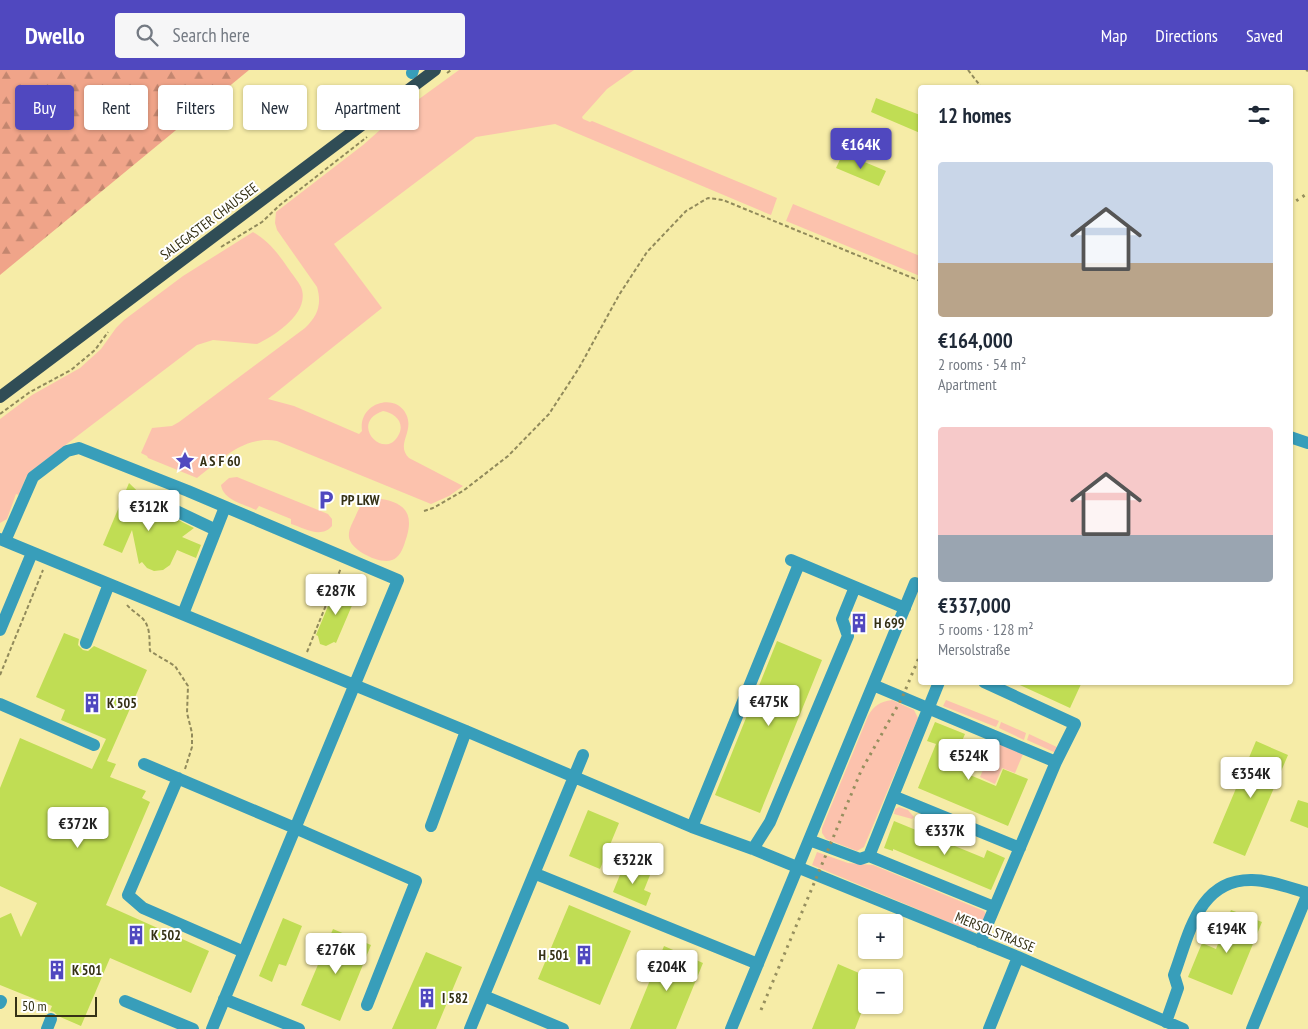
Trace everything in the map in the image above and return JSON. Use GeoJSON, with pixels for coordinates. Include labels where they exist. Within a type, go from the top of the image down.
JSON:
{"type":"FeatureCollection","features":[{"type":"Feature","properties":{"kind":"main road","name":"SALEGASTER CHAUSSEE"},"geometry":{"type":"LineString","coordinates":[[0,397],[439,73]]}},
{"type":"Feature","properties":{"kind":"street"},"geometry":{"type":"LineString","coordinates":[[1293,438],[1308,443]]}},
{"type":"Feature","properties":{"kind":"street"},"geometry":{"type":"LineString","coordinates":[[3,540],[33,477],[67,451],[74,448],[86,450],[398,580],[212,1029]]}},
{"type":"Feature","properties":{"kind":"street"},"geometry":{"type":"LineString","coordinates":[[230,509],[249,510],[285,525],[300,538]]}},
{"type":"Feature","properties":{"kind":"street"},"geometry":{"type":"LineString","coordinates":[[183,614],[216,530],[230,509]]}},
{"type":"Feature","properties":{"kind":"street"},"geometry":{"type":"LineString","coordinates":[[174,510],[216,530]]}},
{"type":"Feature","properties":{"kind":"street","name":"MERSOLSTRASSE"},"geometry":{"type":"LineString","coordinates":[[3,540],[466,731],[692,827],[752,849],[1018,957],[1184,1029]]}},
{"type":"Feature","properties":{"kind":"street"},"geometry":{"type":"LineString","coordinates":[[0,630],[32,552]]}},
{"type":"Feature","properties":{"kind":"street"},"geometry":{"type":"LineString","coordinates":[[692,827],[795,562],[905,608]]}},
{"type":"Feature","properties":{"kind":"street"},"geometry":{"type":"LineString","coordinates":[[731,1029],[758,964],[806,872],[809,840],[915,583]]}},
{"type":"Feature","properties":{"kind":"street"},"geometry":{"type":"LineString","coordinates":[[86,643],[108,584]]}},
{"type":"Feature","properties":{"kind":"street"},"geometry":{"type":"LineString","coordinates":[[752,849],[770,822],[848,636],[842,619],[855,587]]}},
{"type":"Feature","properties":{"kind":"street"},"geometry":{"type":"LineString","coordinates":[[873,685],[1056,762]]}},
{"type":"Feature","properties":{"kind":"street"},"geometry":{"type":"LineString","coordinates":[[869,856],[937,685]]}},
{"type":"Feature","properties":{"kind":"street"},"geometry":{"type":"LineString","coordinates":[[980,942],[1056,762],[1075,724],[990,685]]}},
{"type":"Feature","properties":{"kind":"street"},"geometry":{"type":"LineString","coordinates":[[0,704],[94,745]]}},
{"type":"Feature","properties":{"kind":"street"},"geometry":{"type":"LineString","coordinates":[[431,826],[466,731]]}},
{"type":"Feature","properties":{"kind":"street"},"geometry":{"type":"LineString","coordinates":[[470,1029],[536,874],[583,755]]}},
{"type":"Feature","properties":{"kind":"street"},"geometry":{"type":"LineString","coordinates":[[144,764],[416,881],[367,1005]]}},
{"type":"Feature","properties":{"kind":"street"},"geometry":{"type":"LineString","coordinates":[[180,779],[128,895],[143,908],[244,952]]}},
{"type":"Feature","properties":{"kind":"street"},"geometry":{"type":"LineString","coordinates":[[893,796],[1020,848]]}},
{"type":"Feature","properties":{"kind":"street"},"geometry":{"type":"LineString","coordinates":[[809,840],[860,859],[869,856],[994,907]]}},
{"type":"Feature","properties":{"kind":"street"},"geometry":{"type":"LineString","coordinates":[[536,874],[758,964]]}},
{"type":"Feature","properties":{"kind":"street"},"geometry":{"type":"LineString","coordinates":[[1166,1022],[1178,988],[1174,975],[1201,906],[1213,893],[1231,882],[1253,880],[1308,893],[1252,1029]]}},
{"type":"Feature","properties":{"kind":"street"},"geometry":{"type":"LineString","coordinates":[[988,1029],[1018,957]]}},
{"type":"Feature","properties":{"kind":"street"},"geometry":{"type":"LineString","coordinates":[[484,996],[563,1029]]}},
{"type":"Feature","properties":{"kind":"street"},"geometry":{"type":"LineString","coordinates":[[224,999],[299,1029]]}},
{"type":"Feature","properties":{"kind":"street"},"geometry":{"type":"LineString","coordinates":[[125,1001],[193,1029]]}},
{"type":"Feature","properties":{"kind":"path"},"geometry":{"type":"LineString","coordinates":[[439,73],[451,70]]}},
{"type":"Feature","properties":{"kind":"path"},"geometry":{"type":"LineString","coordinates":[[968,70],[980,85]]}},
{"type":"Feature","properties":{"kind":"path"},"geometry":{"type":"LineString","coordinates":[[221,247],[262,222],[280,205],[372,133]]}},
{"type":"Feature","properties":{"kind":"path"},"geometry":{"type":"LineString","coordinates":[[424,510],[433,508],[470,485],[508,456],[549,414],[580,368],[619,295],[647,252],[686,211],[708,198],[723,200],[741,206],[918,281]]}},
{"type":"Feature","properties":{"kind":"path"},"geometry":{"type":"LineString","coordinates":[[0,414],[30,392],[70,370],[96,350],[111,327]]}},
{"type":"Feature","properties":{"kind":"path"},"geometry":{"type":"LineString","coordinates":[[302,663],[345,557]]}},
{"type":"Feature","properties":{"kind":"path"},"geometry":{"type":"LineString","coordinates":[[0,675],[48,559]]}},
{"type":"Feature","properties":{"kind":"path"},"geometry":{"type":"LineString","coordinates":[[126,591],[124,602],[146,624],[150,636],[150,651],[175,666],[188,686],[187,713],[192,733],[192,748],[180,779]]}},
{"type":"Feature","properties":{"kind":"shaded area"},"geometry":{"type":"Polygon","coordinates":[[[459,70],[634,70],[607,89],[582,117],[583,119],[592,121],[777,198],[771,215],[555,124],[476,137],[334,244],[382,308],[268,399],[294,406],[359,434],[362,431],[362,421],[371,408],[386,402],[394,403],[401,407],[408,420],[404,448],[409,458],[463,486],[449,496],[431,504],[277,441],[265,440],[244,445],[224,457],[197,478],[148,458],[141,453],[152,428],[172,426],[179,422],[305,328],[313,319],[319,304],[317,287],[277,230],[275,223],[276,212],[380,130],[419,130],[419,99],[459,70]],[[383,411],[373,417],[369,423],[369,431],[378,442],[392,443],[398,436],[401,427],[400,423],[392,414],[383,411]]]}},
{"type":"Feature","properties":{"kind":"shaded area"},"geometry":{"type":"Polygon","coordinates":[[[793,204],[918,255],[918,275],[786,221],[793,204]]]}},
{"type":"Feature","properties":{"kind":"shaded area"},"geometry":{"type":"Polygon","coordinates":[[[253,232],[268,243],[276,252],[301,287],[303,296],[301,305],[290,322],[257,344],[213,340],[197,345],[30,472],[19,495],[16,494],[7,519],[0,523],[0,419],[32,395],[80,368],[101,349],[124,320],[183,276],[253,232]]]}},
{"type":"Feature","properties":{"kind":"shaded area"},"geometry":{"type":"Polygon","coordinates":[[[237,477],[328,514],[332,519],[332,526],[323,532],[312,531],[291,524],[291,519],[259,506],[256,510],[235,501],[226,494],[221,485],[229,478],[237,477]]]}},
{"type":"Feature","properties":{"kind":"shaded area"},"geometry":{"type":"Polygon","coordinates":[[[374,498],[400,505],[408,516],[408,532],[404,545],[399,555],[392,560],[380,560],[366,555],[354,547],[349,537],[351,526],[361,506],[367,500],[374,498]]]}},
{"type":"Feature","properties":{"kind":"shaded area"},"geometry":{"type":"Polygon","coordinates":[[[892,700],[914,710],[918,718],[864,847],[857,851],[826,839],[822,833],[822,828],[868,716],[878,705],[892,700]]]}},
{"type":"Feature","properties":{"kind":"shaded area"},"geometry":{"type":"Polygon","coordinates":[[[946,700],[999,721],[996,727],[943,706],[946,700]]]}},
{"type":"Feature","properties":{"kind":"shaded area"},"geometry":{"type":"Polygon","coordinates":[[[1001,722],[1026,733],[1024,740],[999,728],[1001,722]]]}},
{"type":"Feature","properties":{"kind":"shaded area"},"geometry":{"type":"Polygon","coordinates":[[[1029,734],[1059,748],[1056,753],[1027,740],[1029,734]]]}},
{"type":"Feature","properties":{"kind":"shaded area"},"geometry":{"type":"Polygon","coordinates":[[[991,740],[1023,754],[1015,773],[1002,768],[995,784],[980,777],[983,770],[980,767],[991,740]]]}},
{"type":"Feature","properties":{"kind":"shaded area"},"geometry":{"type":"Polygon","coordinates":[[[899,807],[908,810],[914,817],[912,819],[894,814],[895,809],[899,807]]]}},
{"type":"Feature","properties":{"kind":"shaded area"},"geometry":{"type":"Polygon","coordinates":[[[817,852],[848,863],[873,865],[984,911],[986,914],[979,930],[972,932],[812,865],[817,852]]]}},
{"type":"Feature","properties":{"kind":"green space"},"geometry":{"type":"Polygon","coordinates":[[[0,70],[249,70],[231,85],[158,85],[158,130],[176,130],[0,275],[0,70]]]}},
{"type":"Feature","properties":{"kind":"building"},"geometry":{"type":"Polygon","coordinates":[[[876,98],[918,114],[918,132],[871,112],[876,98]]]}},
{"type":"Feature","properties":{"kind":"building"},"geometry":{"type":"Polygon","coordinates":[[[843,153],[886,171],[879,186],[836,168],[843,153]]]}},
{"type":"Feature","properties":{"kind":"building"},"geometry":{"type":"Polygon","coordinates":[[[129,483],[155,508],[194,528],[182,537],[201,545],[196,558],[177,550],[170,565],[163,570],[154,571],[147,568],[142,562],[139,564],[132,530],[122,553],[103,545],[129,483]]]}},
{"type":"Feature","properties":{"kind":"building"},"geometry":{"type":"Polygon","coordinates":[[[348,586],[356,596],[336,643],[334,642],[326,646],[320,644],[316,635],[336,587],[348,586]]]}},
{"type":"Feature","properties":{"kind":"building"},"geometry":{"type":"Polygon","coordinates":[[[64,633],[79,639],[78,645],[83,650],[88,651],[94,646],[147,670],[107,761],[116,764],[110,777],[146,791],[142,798],[150,802],[106,905],[209,951],[191,993],[110,958],[81,1026],[50,1011],[52,1006],[0,985],[0,918],[11,913],[21,937],[37,903],[0,886],[0,788],[20,738],[92,769],[106,739],[61,720],[65,710],[36,697],[64,633]]]}},
{"type":"Feature","properties":{"kind":"building"},"geometry":{"type":"Polygon","coordinates":[[[777,641],[822,660],[760,813],[715,795],[777,641]]]}},
{"type":"Feature","properties":{"kind":"building"},"geometry":{"type":"Polygon","coordinates":[[[1020,685],[1081,685],[1070,708],[1020,685]]]}},
{"type":"Feature","properties":{"kind":"building"},"geometry":{"type":"Polygon","coordinates":[[[935,722],[965,734],[951,767],[996,786],[1003,769],[1028,779],[1008,826],[918,788],[936,744],[927,741],[935,722]]]}},
{"type":"Feature","properties":{"kind":"building"},"geometry":{"type":"Polygon","coordinates":[[[1256,741],[1288,755],[1245,856],[1213,843],[1256,741]]]}},
{"type":"Feature","properties":{"kind":"building"},"geometry":{"type":"Polygon","coordinates":[[[1298,800],[1308,803],[1308,828],[1290,821],[1298,800]]]}},
{"type":"Feature","properties":{"kind":"building"},"geometry":{"type":"Polygon","coordinates":[[[588,810],[619,823],[600,869],[569,856],[588,810]]]}},
{"type":"Feature","properties":{"kind":"building"},"geometry":{"type":"Polygon","coordinates":[[[894,821],[984,858],[987,850],[1005,858],[991,890],[893,849],[893,851],[884,848],[894,821]]]}},
{"type":"Feature","properties":{"kind":"building"},"geometry":{"type":"Polygon","coordinates":[[[624,865],[650,875],[644,890],[651,893],[646,906],[613,892],[624,865]]]}},
{"type":"Feature","properties":{"kind":"building","name":"H 501"},"geometry":{"type":"Polygon","coordinates":[[[569,905],[631,931],[600,1005],[538,979],[569,905]]]}},
{"type":"Feature","properties":{"kind":"building"},"geometry":{"type":"Polygon","coordinates":[[[1231,910],[1262,922],[1232,995],[1188,977],[1202,943],[1216,949],[1231,910]]]}},
{"type":"Feature","properties":{"kind":"building"},"geometry":{"type":"Polygon","coordinates":[[[283,918],[302,926],[286,966],[279,964],[272,982],[259,976],[283,918]]]}},
{"type":"Feature","properties":{"kind":"building"},"geometry":{"type":"Polygon","coordinates":[[[333,929],[371,945],[340,1021],[301,1005],[333,929]]]}},
{"type":"Feature","properties":{"kind":"building"},"geometry":{"type":"Polygon","coordinates":[[[664,946],[703,963],[676,1029],[630,1029],[664,946]]]}},
{"type":"Feature","properties":{"kind":"building","name":"I 582"},"geometry":{"type":"Polygon","coordinates":[[[426,952],[462,967],[436,1029],[392,1029],[426,952]]]}},
{"type":"Feature","properties":{"kind":"building"},"geometry":{"type":"Polygon","coordinates":[[[838,964],[858,973],[858,1014],[861,1014],[855,1029],[812,1029],[838,964]]]}},
{"type":"Feature","properties":{"kind":"railway"},"geometry":{"type":"LineString","coordinates":[[1293,203],[1308,193]]}},
{"type":"Feature","properties":{"kind":"railway"},"geometry":{"type":"LineString","coordinates":[[761,1010],[861,771],[902,698],[918,660]]}},
{"type":"Feature","properties":{"kind":"place","name":"A S F 60"},"geometry":{"type":"Point","coordinates":[185,461]}},
{"type":"Feature","properties":{"kind":"place","name":"PP LKW"},"geometry":{"type":"Point","coordinates":[326,500]}},
{"type":"Feature","properties":{"kind":"place","name":"H 699"},"geometry":{"type":"Point","coordinates":[859,623]}},
{"type":"Feature","properties":{"kind":"place","name":"K 505"},"geometry":{"type":"Point","coordinates":[92,703]}},
{"type":"Feature","properties":{"kind":"place","name":"K 502"},"geometry":{"type":"Point","coordinates":[136,935]}},
{"type":"Feature","properties":{"kind":"place","name":"H 501"},"geometry":{"type":"Point","coordinates":[584,955]}},
{"type":"Feature","properties":{"kind":"place","name":"K 501"},"geometry":{"type":"Point","coordinates":[57,970]}},
{"type":"Feature","properties":{"kind":"place","name":"I 582"},"geometry":{"type":"Point","coordinates":[427,998]}}]}
